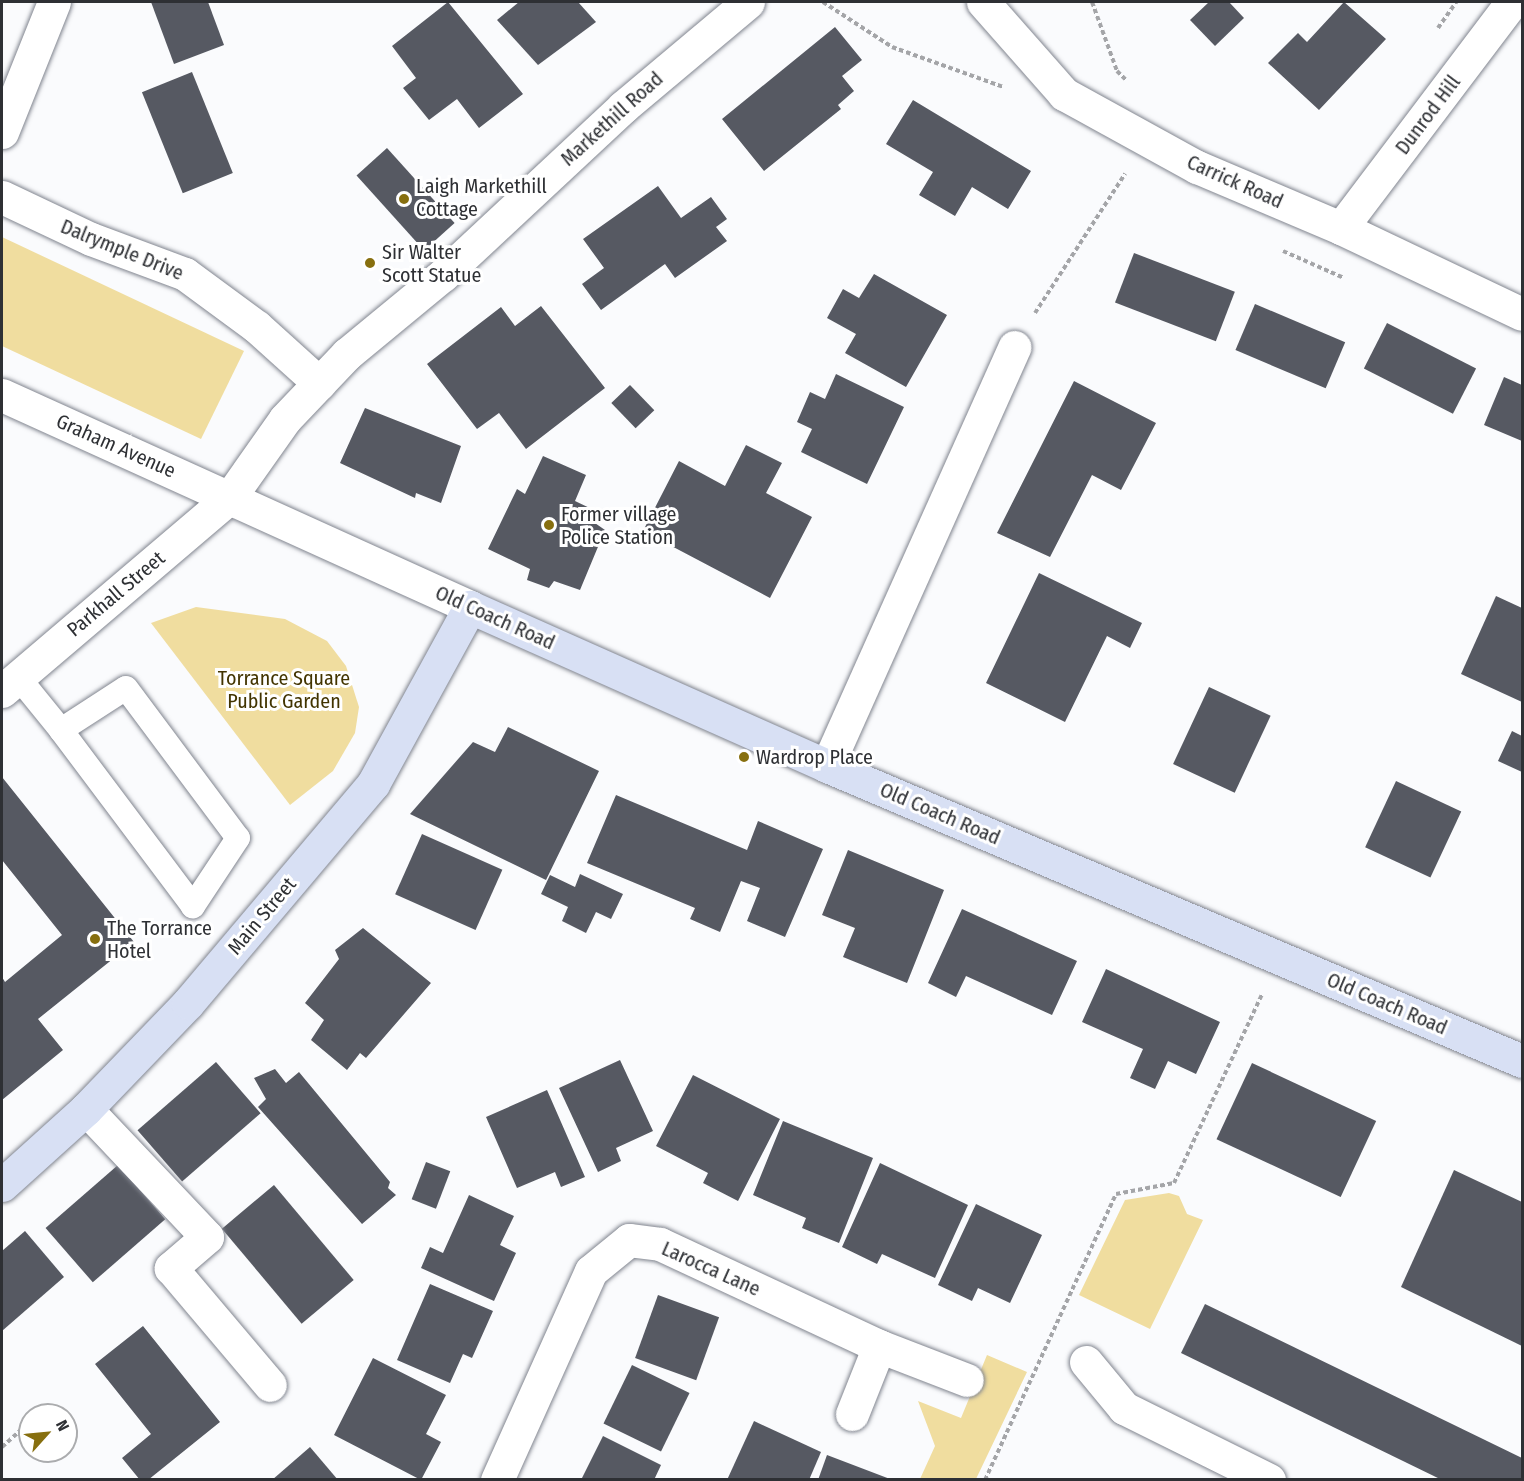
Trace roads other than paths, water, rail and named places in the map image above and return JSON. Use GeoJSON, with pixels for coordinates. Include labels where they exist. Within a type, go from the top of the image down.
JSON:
{"type":"FeatureCollection","features":[{"type":"Feature","properties":{"kind":"street"},"geometry":{"type":"LineString","coordinates":[[2,132],[54,2]]}},
{"type":"Feature","properties":{"kind":"street","name":"Markethill Road"},"geometry":{"type":"LineString","coordinates":[[230,497],[285,419],[346,354],[443,275],[623,107],[748,2]]}},
{"type":"Feature","properties":{"kind":"street","name":"Carrick Road"},"geometry":{"type":"LineString","coordinates":[[983,2],[1065,94],[1197,166],[1341,228],[1522,314]]}},
{"type":"Feature","properties":{"kind":"street","name":"Dunrod Hill"},"geometry":{"type":"LineString","coordinates":[[1341,228],[1512,2]]}},
{"type":"Feature","properties":{"kind":"street","name":"Dalrymple Drive"},"geometry":{"type":"LineString","coordinates":[[2,197],[91,239],[185,274],[257,327],[319,383]]}},
{"type":"Feature","properties":{"kind":"street"},"geometry":{"type":"LineString","coordinates":[[827,766],[1014,347]]}},
{"type":"Feature","properties":{"kind":"street","name":"Graham Avenue"},"geometry":{"type":"LineString","coordinates":[[2,394],[230,497]]}},
{"type":"Feature","properties":{"kind":"street","name":"Old Coach Road"},"geometry":{"type":"LineString","coordinates":[[230,497],[827,766],[1522,1061]]}},
{"type":"Feature","properties":{"kind":"street","name":"Parkhall Street"},"geometry":{"type":"LineString","coordinates":[[10,684],[230,497]]}},
{"type":"Feature","properties":{"kind":"street","name":"Main Street"},"geometry":{"type":"LineString","coordinates":[[2,1185],[86,1109],[188,1004],[373,784],[470,607]]}},
{"type":"Feature","properties":{"kind":"street"},"geometry":{"type":"LineString","coordinates":[[86,1109],[207,1237],[171,1268],[270,1384]]}},
{"type":"Feature","properties":{"kind":"street","name":"Larocca Lane"},"geometry":{"type":"LineString","coordinates":[[497,1479],[591,1271],[629,1240],[660,1244],[879,1346],[967,1380]]}},
{"type":"Feature","properties":{"kind":"street"},"geometry":{"type":"LineString","coordinates":[[852,1414],[879,1346]]}},
{"type":"Feature","properties":{"kind":"street"},"geometry":{"type":"LineString","coordinates":[[1086,1362],[1124,1408],[1269,1479]]}},
{"type":"Feature","properties":{"kind":"lane"},"geometry":{"type":"LineString","coordinates":[[10,684],[61,730],[193,906],[238,838],[126,688],[61,730]]}},
{"type":"Feature","properties":{"kind":"place","name":"Laigh Markethill Cottage"},"geometry":{"type":"Point","coordinates":[404,199]}},
{"type":"Feature","properties":{"kind":"place","name":"Sir Walter Scott Statue"},"geometry":{"type":"Point","coordinates":[370,263]}},
{"type":"Feature","properties":{"kind":"place","name":"Former village Police Station"},"geometry":{"type":"Point","coordinates":[549,525]}},
{"type":"Feature","properties":{"kind":"place","name":"Wardrop Place"},"geometry":{"type":"Point","coordinates":[744,757]}},
{"type":"Feature","properties":{"kind":"place","name":"The Torrance Hotel"},"geometry":{"type":"Point","coordinates":[95,939]}},
{"type":"Feature","properties":{"kind":"park label","name":"Torrance Square Public Garden"},"geometry":{"type":"Point","coordinates":[284,690]}}]}
